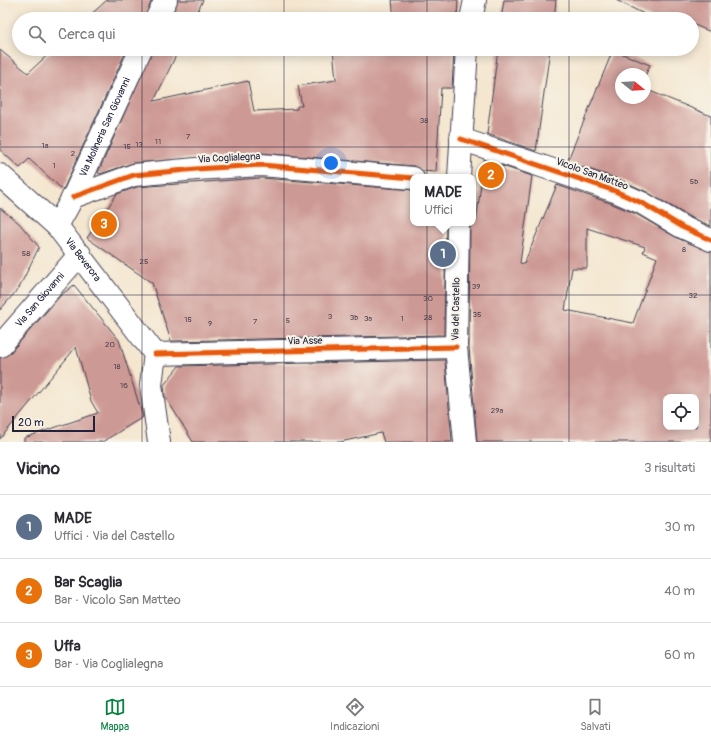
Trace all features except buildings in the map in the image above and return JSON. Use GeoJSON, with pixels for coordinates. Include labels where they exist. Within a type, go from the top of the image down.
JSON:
{"type":"FeatureCollection","features":[{"type":"Feature","properties":{"kind":"street"},"geometry":{"type":"LineString","coordinates":[[160,12],[166,0]]}},
{"type":"Feature","properties":{"kind":"street"},"geometry":{"type":"LineString","coordinates":[[472,12],[475,0]]}},
{"type":"Feature","properties":{"kind":"street","name":"Via Molineria San Giovanni"},"geometry":{"type":"LineString","coordinates":[[57,226],[73,196],[138,56]]}},
{"type":"Feature","properties":{"kind":"street"},"geometry":{"type":"LineString","coordinates":[[458,174],[467,56]]}},
{"type":"Feature","properties":{"kind":"street","name":"Vicolo San Matteo"},"geometry":{"type":"LineString","coordinates":[[461,139],[615,191],[642,203],[682,227],[711,240]]}},
{"type":"Feature","properties":{"kind":"street","name":"Via Coglialegna"},"geometry":{"type":"LineString","coordinates":[[73,196],[134,175],[260,165],[410,178]]}},
{"type":"Feature","properties":{"kind":"street","name":"Via Beverora"},"geometry":{"type":"LineString","coordinates":[[0,175],[57,226],[80,254],[155,354]]}},
{"type":"Feature","properties":{"kind":"street","name":"Via del Castello"},"geometry":{"type":"LineString","coordinates":[[458,226],[456,347],[465,442]]}},
{"type":"Feature","properties":{"kind":"street","name":"Via San Giovanni"},"geometry":{"type":"LineString","coordinates":[[0,346],[80,254]]}},
{"type":"Feature","properties":{"kind":"street","name":"Via Asse"},"geometry":{"type":"LineString","coordinates":[[155,354],[456,347]]}},
{"type":"Feature","properties":{"kind":"street"},"geometry":{"type":"LineString","coordinates":[[155,354],[151,385],[159,442]]}},
{"type":"Feature","properties":{"kind":"cycle path"},"geometry":{"type":"LineString","coordinates":[[461,139],[615,191],[642,203],[682,227],[711,240]]}},
{"type":"Feature","properties":{"kind":"cycle path"},"geometry":{"type":"LineString","coordinates":[[73,197],[134,175],[261,165],[410,178]]}},
{"type":"Feature","properties":{"kind":"cycle path"},"geometry":{"type":"LineString","coordinates":[[155,354],[456,347]]}},
{"type":"Feature","properties":{"kind":"place","name":"Bar Scaglia"},"geometry":{"type":"Point","coordinates":[491,175]}},
{"type":"Feature","properties":{"kind":"place","name":"Uffa"},"geometry":{"type":"Point","coordinates":[104,224]}},
{"type":"Feature","properties":{"kind":"place","name":"MADE"},"geometry":{"type":"Point","coordinates":[443,254]}}]}
